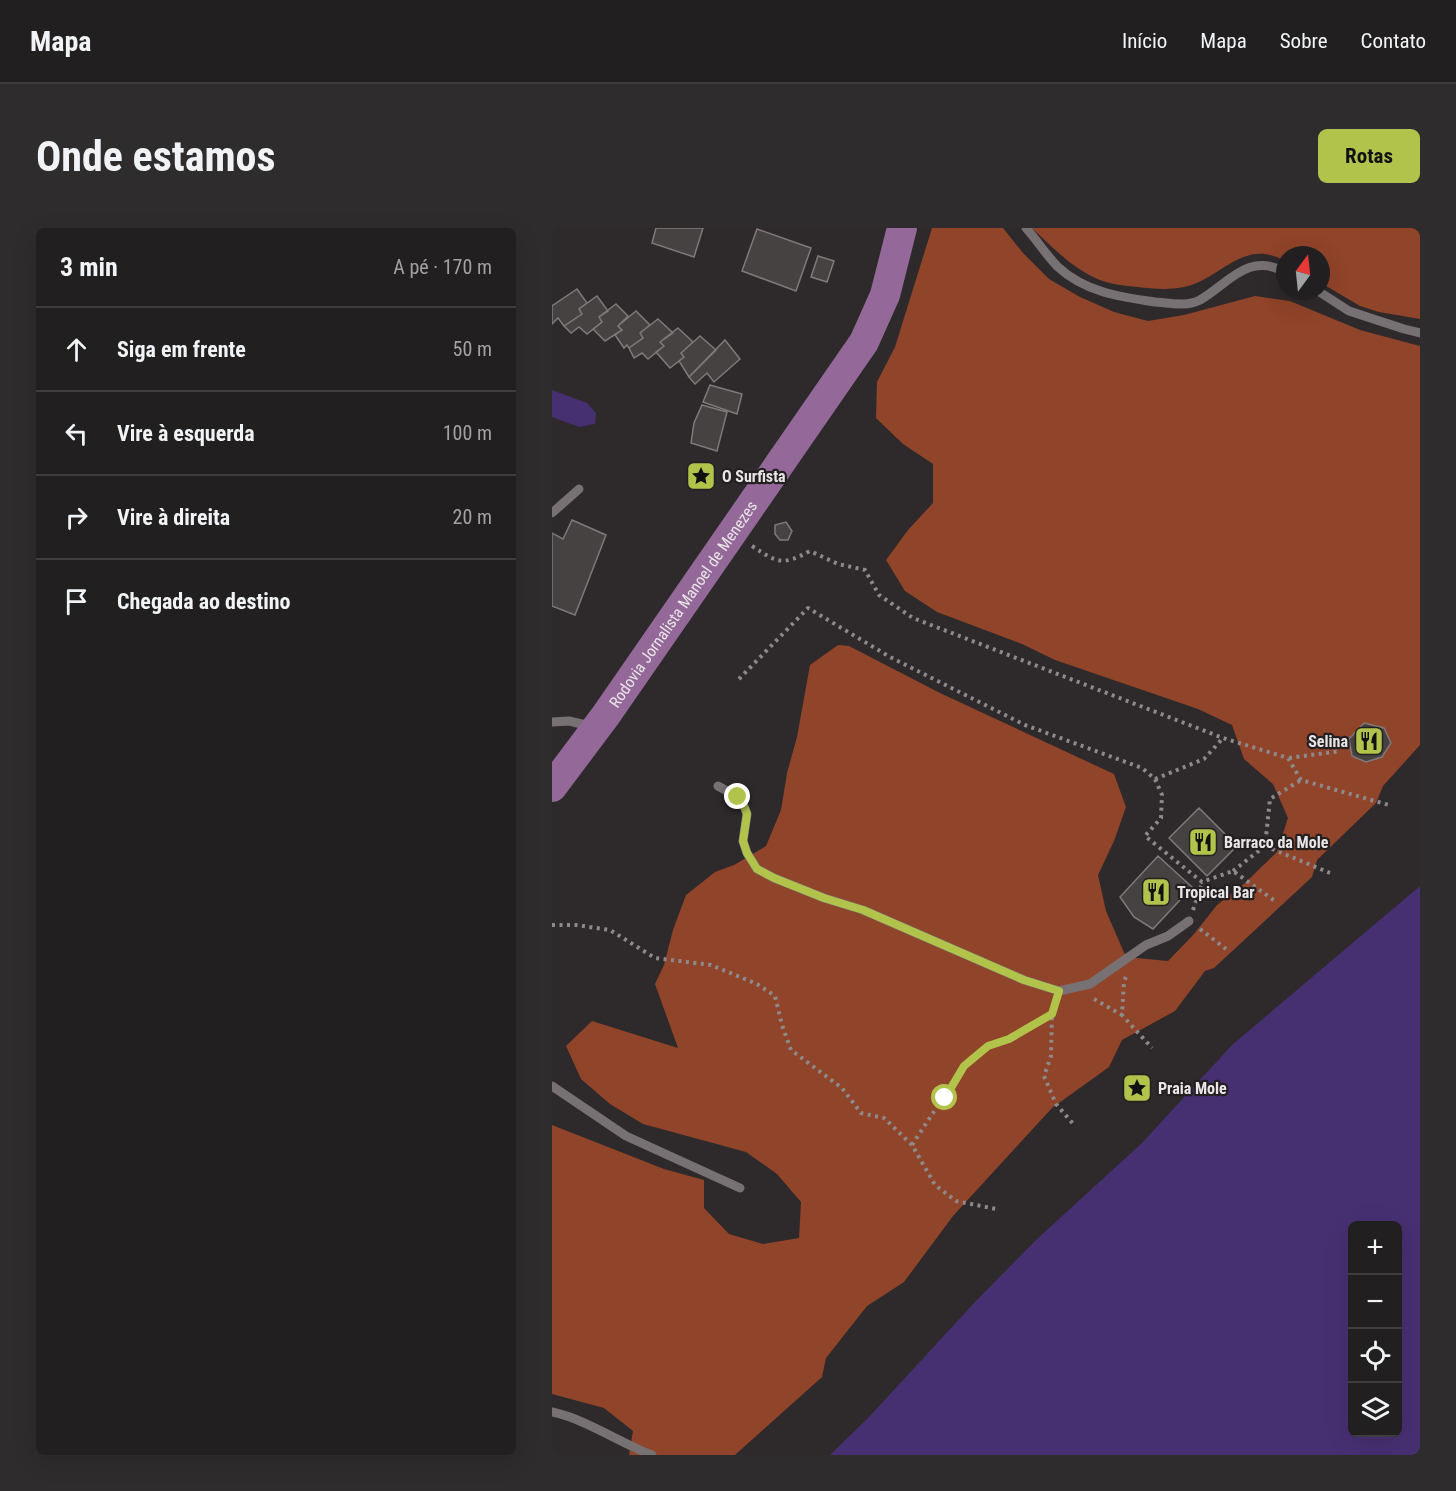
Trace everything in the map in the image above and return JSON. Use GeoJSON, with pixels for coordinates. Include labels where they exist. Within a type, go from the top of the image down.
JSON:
{"type":"FeatureCollection","features":[{"type":"Feature","properties":{"kind":"main road","name":"Rodovia Jornalista Manoel de Menezes"},"geometry":{"type":"LineString","coordinates":[[552,786],[732,533],[864,342],[885,295],[902,228]]}},
{"type":"Feature","properties":{"kind":"lane"},"geometry":{"type":"LineString","coordinates":[[1026,228],[1058,267],[1065,272],[1088,288],[1123,297],[1177,304],[1199,301],[1235,273],[1253,266],[1276,268]]}},
{"type":"Feature","properties":{"kind":"lane"},"geometry":{"type":"LineString","coordinates":[[1330,299],[1349,311],[1404,330],[1420,333]]}},
{"type":"Feature","properties":{"kind":"lane"},"geometry":{"type":"LineString","coordinates":[[552,513],[579,489]]}},
{"type":"Feature","properties":{"kind":"lane"},"geometry":{"type":"LineString","coordinates":[[552,722],[569,721],[595,727]]}},
{"type":"Feature","properties":{"kind":"lane"},"geometry":{"type":"LineString","coordinates":[[718,786],[738,797],[744,806],[747,814],[743,841],[757,869],[824,898],[863,910],[1024,980],[1059,991],[1089,984],[1146,945],[1168,936],[1190,921]]}},
{"type":"Feature","properties":{"kind":"lane"},"geometry":{"type":"LineString","coordinates":[[552,1086],[626,1136],[740,1188]]}},
{"type":"Feature","properties":{"kind":"lane"},"geometry":{"type":"LineString","coordinates":[[552,1412],[588,1423],[617,1440],[652,1455]]}},
{"type":"Feature","properties":{"kind":"path"},"geometry":{"type":"LineString","coordinates":[[732,533],[771,558],[790,562],[810,550],[838,564],[865,570],[879,595],[913,618],[1223,738],[1288,758],[1341,751]]}},
{"type":"Feature","properties":{"kind":"path"},"geometry":{"type":"LineString","coordinates":[[739,679],[808,608],[890,657],[1025,725],[1142,768],[1155,778],[1162,795],[1161,818],[1145,836],[1202,882],[1233,871],[1265,846],[1270,799],[1301,780]]}},
{"type":"Feature","properties":{"kind":"path"},"geometry":{"type":"LineString","coordinates":[[1155,778],[1204,759],[1223,738]]}},
{"type":"Feature","properties":{"kind":"path"},"geometry":{"type":"LineString","coordinates":[[1288,758],[1301,780],[1389,805]]}},
{"type":"Feature","properties":{"kind":"path"},"geometry":{"type":"LineString","coordinates":[[1265,846],[1330,873]]}},
{"type":"Feature","properties":{"kind":"path"},"geometry":{"type":"LineString","coordinates":[[1233,871],[1275,901]]}},
{"type":"Feature","properties":{"kind":"path"},"geometry":{"type":"LineString","coordinates":[[552,925],[576,925],[610,930],[656,958],[711,965],[757,984],[775,996],[791,1050],[842,1088],[861,1113],[884,1118],[912,1144],[935,1185],[956,1201],[996,1209]]}},
{"type":"Feature","properties":{"kind":"path"},"geometry":{"type":"LineString","coordinates":[[1146,945],[1124,981],[1122,1015],[1152,1048]]}},
{"type":"Feature","properties":{"kind":"path"},"geometry":{"type":"LineString","coordinates":[[1059,991],[1052,1014],[1051,1056],[1044,1076],[1056,1104],[1075,1126]]}},
{"type":"Feature","properties":{"kind":"path"},"geometry":{"type":"LineString","coordinates":[[912,1144],[964,1066],[988,1046],[1009,1039],[1052,1014]]}},
{"type":"Feature","properties":{"kind":"shaded area"},"geometry":{"type":"Polygon","coordinates":[[[932,228],[1003,228],[1023,253],[1049,279],[1080,297],[1114,312],[1148,321],[1184,315],[1255,296],[1290,301],[1360,330],[1420,346],[1420,745],[1383,786],[1376,803],[1317,860],[1312,877],[1214,968],[1205,971],[1175,1011],[1122,1040],[1109,1067],[1052,1108],[953,1216],[904,1282],[867,1306],[826,1358],[822,1377],[735,1455],[629,1455],[633,1431],[604,1408],[552,1394],[552,1125],[664,1169],[704,1180],[704,1208],[729,1234],[763,1244],[799,1238],[801,1202],[777,1174],[746,1152],[643,1124],[610,1104],[581,1079],[566,1046],[592,1021],[678,1048],[655,984],[664,965],[673,930],[686,895],[715,872],[734,865],[766,846],[781,810],[810,665],[838,645],[849,646],[940,693],[1114,774],[1126,807],[1114,841],[1098,875],[1106,911],[1126,957],[1168,961],[1217,905],[1245,883],[1277,852],[1288,818],[1273,784],[1244,759],[1232,725],[1198,709],[1055,660],[1022,644],[937,612],[905,591],[886,560],[908,530],[933,503],[933,464],[903,444],[876,418],[877,382],[895,347],[932,228]]]}},
{"type":"Feature","properties":{"kind":"shaded area"},"geometry":{"type":"Polygon","coordinates":[[[1032,228],[1420,228],[1420,319],[1379,312],[1360,306],[1330,288],[1330,246],[1276,246],[1276,257],[1257,254],[1244,257],[1197,283],[1167,289],[1106,282],[1066,260],[1032,228]]]}},
{"type":"Feature","properties":{"kind":"shaded area"},"geometry":{"type":"Polygon","coordinates":[[[552,390],[587,403],[596,413],[595,424],[579,427],[552,417],[552,390]]]}},
{"type":"Feature","properties":{"kind":"shaded area"},"geometry":{"type":"Polygon","coordinates":[[[1420,886],[1420,1455],[830,1455],[869,1417],[975,1302],[1036,1240],[1142,1143],[1232,1045],[1420,886]]]}},
{"type":"Feature","properties":{"kind":"building"},"geometry":{"type":"Polygon","coordinates":[[[656,228],[703,228],[694,257],[652,243],[656,228]]]}},
{"type":"Feature","properties":{"kind":"building"},"geometry":{"type":"Polygon","coordinates":[[[757,229],[811,248],[796,291],[742,271],[757,229]]]}},
{"type":"Feature","properties":{"kind":"building"},"geometry":{"type":"Polygon","coordinates":[[[818,256],[834,261],[827,282],[811,277],[818,256]]]}},
{"type":"Feature","properties":{"kind":"building"},"geometry":{"type":"Polygon","coordinates":[[[577,289],[587,303],[579,309],[582,314],[564,326],[558,318],[552,324],[552,306],[577,289]]]}},
{"type":"Feature","properties":{"kind":"building"},"geometry":{"type":"Polygon","coordinates":[[[597,296],[608,311],[599,317],[602,322],[587,334],[579,327],[571,333],[564,326],[582,314],[579,309],[597,296]]]}},
{"type":"Feature","properties":{"kind":"building"},"geometry":{"type":"Polygon","coordinates":[[[616,304],[628,316],[618,326],[622,330],[605,341],[593,329],[602,322],[599,317],[616,304]]]}},
{"type":"Feature","properties":{"kind":"building"},"geometry":{"type":"Polygon","coordinates":[[[636,311],[650,325],[640,333],[643,338],[629,348],[627,345],[624,348],[615,335],[622,330],[618,326],[636,311]]]}},
{"type":"Feature","properties":{"kind":"building"},"geometry":{"type":"Polygon","coordinates":[[[658,319],[673,333],[660,342],[664,346],[648,359],[642,353],[634,358],[629,348],[643,338],[640,333],[658,319]]]}},
{"type":"Feature","properties":{"kind":"building"},"geometry":{"type":"Polygon","coordinates":[[[678,328],[693,342],[681,353],[684,357],[670,368],[656,352],[664,346],[660,342],[678,328]]]}},
{"type":"Feature","properties":{"kind":"building"},"geometry":{"type":"Polygon","coordinates":[[[700,336],[716,350],[689,377],[679,361],[684,357],[681,353],[700,336]]]}},
{"type":"Feature","properties":{"kind":"building"},"geometry":{"type":"Polygon","coordinates":[[[725,340],[740,359],[714,382],[707,373],[695,384],[689,377],[725,340]]]}},
{"type":"Feature","properties":{"kind":"building"},"geometry":{"type":"Polygon","coordinates":[[[710,385],[742,394],[737,414],[703,402],[710,385]]]}},
{"type":"Feature","properties":{"kind":"building"},"geometry":{"type":"Polygon","coordinates":[[[702,405],[727,412],[717,451],[691,443],[694,423],[702,405]]]}},
{"type":"Feature","properties":{"kind":"building"},"geometry":{"type":"Polygon","coordinates":[[[572,520],[606,535],[575,615],[552,606],[552,533],[563,539],[572,520]]]}},
{"type":"Feature","properties":{"kind":"building"},"geometry":{"type":"Polygon","coordinates":[[[786,522],[792,531],[788,540],[780,540],[775,534],[775,525],[786,522]]]}},
{"type":"Feature","properties":{"kind":"building","name":"Selina"},"geometry":{"type":"Polygon","coordinates":[[[1364,723],[1384,728],[1391,743],[1382,757],[1366,762],[1352,756],[1349,739],[1364,723]]]}},
{"type":"Feature","properties":{"kind":"building","name":"Barraco da Mole"},"geometry":{"type":"Polygon","coordinates":[[[1199,808],[1237,846],[1207,876],[1169,838],[1199,808]]]}},
{"type":"Feature","properties":{"kind":"building","name":"Tropical Bar"},"geometry":{"type":"Polygon","coordinates":[[[1158,856],[1192,887],[1153,929],[1134,917],[1120,897],[1158,856]]]}},
{"type":"Feature","properties":{"kind":"place","name":"O Surfista"},"geometry":{"type":"Point","coordinates":[701,476]}},
{"type":"Feature","properties":{"kind":"place","name":"Selina"},"geometry":{"type":"Point","coordinates":[1369,741]}},
{"type":"Feature","properties":{"kind":"place","name":"Barraco da Mole"},"geometry":{"type":"Point","coordinates":[1203,842]}},
{"type":"Feature","properties":{"kind":"place","name":"Tropical Bar"},"geometry":{"type":"Point","coordinates":[1156,892]}},
{"type":"Feature","properties":{"kind":"place","name":"Praia Mole"},"geometry":{"type":"Point","coordinates":[1137,1088]}},
{"type":"Feature","properties":{"kind":"route"},"geometry":{"type":"LineString","coordinates":[[738,797],[747,814],[743,841],[757,869],[824,898],[863,910],[1024,980],[1059,991],[1052,1014],[1009,1039],[988,1046],[964,1066],[945,1098]]}}]}
